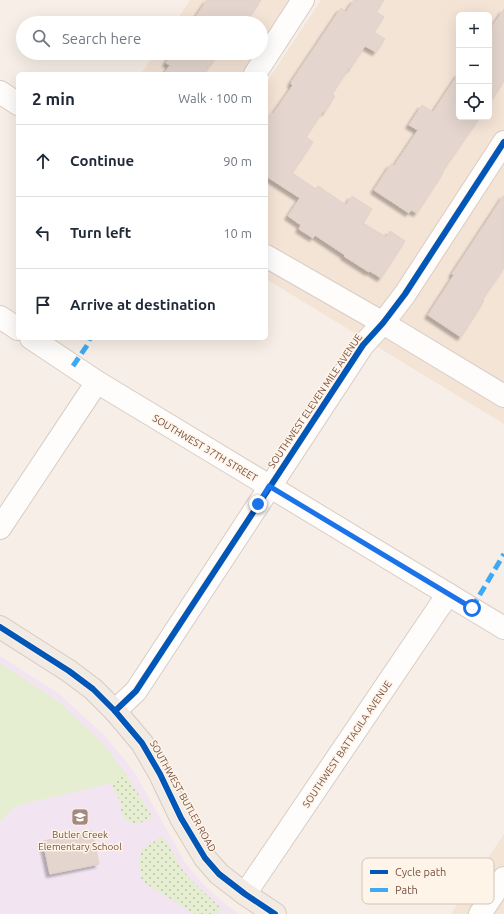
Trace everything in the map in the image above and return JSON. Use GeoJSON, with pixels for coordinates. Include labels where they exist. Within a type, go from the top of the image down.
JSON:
{"type":"FeatureCollection","features":[{"type":"Feature","properties":{"kind":"main road","name":"SOUTHWEST BUTLER ROAD"},"geometry":{"type":"LineString","coordinates":[[0,627],[68,671],[92,689],[115,711],[142,743],[160,774],[181,818],[205,858],[219,874],[275,914]]}},
{"type":"Feature","properties":{"kind":"street"},"geometry":{"type":"LineString","coordinates":[[268,54],[303,0]]}},
{"type":"Feature","properties":{"kind":"street"},"geometry":{"type":"LineString","coordinates":[[256,72],[264,60]]}},
{"type":"Feature","properties":{"kind":"street","name":"SOUTHWEST ELEVEN MILE AVENUE"},"geometry":{"type":"LineString","coordinates":[[115,711],[136,691],[269,486],[363,345],[383,323],[405,294],[504,142]]}},
{"type":"Feature","properties":{"kind":"street"},"geometry":{"type":"LineString","coordinates":[[268,257],[383,323],[504,396]]}},
{"type":"Feature","properties":{"kind":"street"},"geometry":{"type":"LineString","coordinates":[[0,317],[16,328]]}},
{"type":"Feature","properties":{"kind":"street","name":"SOUTHWEST 37TH STREET"},"geometry":{"type":"LineString","coordinates":[[35,340],[97,382],[504,628]]}},
{"type":"Feature","properties":{"kind":"street"},"geometry":{"type":"LineString","coordinates":[[0,528],[97,382]]}},
{"type":"Feature","properties":{"kind":"street","name":"SOUTHWEST BATTAGILA AVENUE"},"geometry":{"type":"LineString","coordinates":[[245,894],[448,594]]}},
{"type":"Feature","properties":{"kind":"street"},"geometry":{"type":"LineString","coordinates":[[494,893],[504,878]]}},
{"type":"Feature","properties":{"kind":"street"},"geometry":{"type":"LineString","coordinates":[[480,914],[487,904]]}},
{"type":"Feature","properties":{"kind":"shaded area"},"geometry":{"type":"Polygon","coordinates":[[[190,0],[292,0],[268,37],[268,16],[180,16],[190,0]]]}},
{"type":"Feature","properties":{"kind":"shaded area"},"geometry":{"type":"Polygon","coordinates":[[[321,0],[504,0],[504,424],[268,280],[268,80],[321,0]]]}},
{"type":"Feature","properties":{"kind":"shaded area"},"geometry":{"type":"Polygon","coordinates":[[[150,60],[253,60],[245,72],[142,72],[150,60]]]}},
{"type":"Feature","properties":{"kind":"shaded area","name":"Butler Creek Elementary School"},"geometry":{"type":"Polygon","coordinates":[[[0,656],[58,693],[105,736],[133,770],[186,864],[204,885],[225,904],[239,914],[0,914],[0,656]]]}},
{"type":"Feature","properties":{"kind":"shaded area"},"geometry":{"type":"Polygon","coordinates":[[[504,834],[504,914],[451,914],[458,904],[494,904],[494,858],[488,858],[504,834]]]}},
{"type":"Feature","properties":{"kind":"green space"},"geometry":{"type":"Polygon","coordinates":[[[0,663],[58,701],[103,744],[126,774],[108,784],[22,804],[13,808],[0,821],[0,663]]]}},
{"type":"Feature","properties":{"kind":"green space"},"geometry":{"type":"Polygon","coordinates":[[[126,774],[153,818],[139,824],[126,821],[121,810],[122,805],[110,782],[126,774]]]}},
{"type":"Feature","properties":{"kind":"green space"},"geometry":{"type":"Polygon","coordinates":[[[163,836],[182,869],[191,880],[221,908],[217,914],[195,914],[143,882],[141,879],[142,876],[139,862],[142,849],[163,836]]]}},
{"type":"Feature","properties":{"kind":"building"},"geometry":{"type":"Polygon","coordinates":[[[207,0],[261,0],[250,16],[196,16],[207,0]]]}},
{"type":"Feature","properties":{"kind":"building"},"geometry":{"type":"Polygon","coordinates":[[[354,0],[384,0],[376,12],[384,17],[374,32],[385,39],[376,52],[365,46],[350,69],[349,68],[332,94],[335,96],[306,137],[313,142],[292,173],[316,189],[318,186],[346,205],[352,196],[372,209],[363,223],[386,237],[390,231],[405,241],[381,278],[344,256],[345,255],[315,235],[313,238],[299,229],[301,225],[288,216],[300,198],[268,177],[268,118],[271,113],[273,114],[293,85],[291,84],[292,81],[341,8],[346,12],[354,0]]]}},
{"type":"Feature","properties":{"kind":"building"},"geometry":{"type":"Polygon","coordinates":[[[504,9],[504,81],[492,99],[492,48],[492,27],[504,9]]]}},
{"type":"Feature","properties":{"kind":"building"},"geometry":{"type":"Polygon","coordinates":[[[168,60],[214,60],[205,72],[165,72],[170,65],[166,63],[168,60]]]}},
{"type":"Feature","properties":{"kind":"building"},"geometry":{"type":"Polygon","coordinates":[[[456,78],[456,120],[478,120],[442,172],[443,173],[417,213],[411,210],[409,213],[374,190],[391,164],[394,166],[418,130],[409,125],[422,105],[433,112],[456,78]]]}},
{"type":"Feature","properties":{"kind":"building"},"geometry":{"type":"Polygon","coordinates":[[[504,195],[504,268],[482,300],[484,301],[461,337],[428,315],[454,275],[452,274],[504,195]]]}},
{"type":"Feature","properties":{"kind":"building"},"geometry":{"type":"Polygon","coordinates":[[[92,831],[99,864],[50,874],[43,841],[92,831]]]}},
{"type":"Feature","properties":{"kind":"marked path"},"geometry":{"type":"LineString","coordinates":[[73,366],[89,340]]}},
{"type":"Feature","properties":{"kind":"marked path"},"geometry":{"type":"LineString","coordinates":[[472,608],[504,554]]}},
{"type":"Feature","properties":{"kind":"cycle path"},"geometry":{"type":"LineString","coordinates":[[115,711],[136,691],[363,345],[383,323],[405,294],[504,142]]}},
{"type":"Feature","properties":{"kind":"cycle path"},"geometry":{"type":"LineString","coordinates":[[0,627],[69,671],[93,689],[115,711],[142,743],[160,774],[181,818],[205,858],[219,874],[275,914]]}},
{"type":"Feature","properties":{"kind":"place","name":"Butler Creek Elementary School"},"geometry":{"type":"Point","coordinates":[80,817]}},
{"type":"Feature","properties":{"kind":"route"},"geometry":{"type":"LineString","coordinates":[[258,504],[269,486],[472,608]]}}]}
